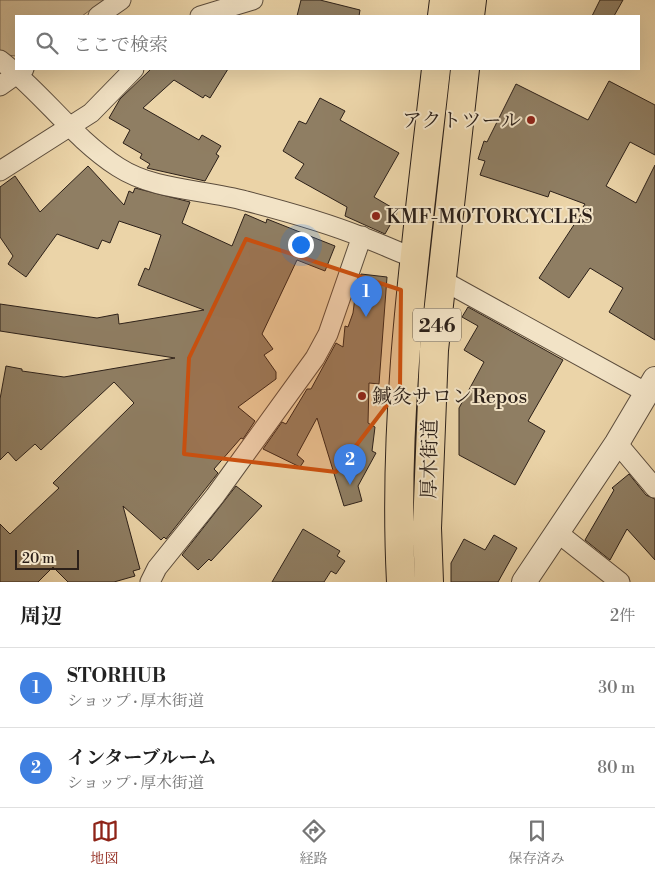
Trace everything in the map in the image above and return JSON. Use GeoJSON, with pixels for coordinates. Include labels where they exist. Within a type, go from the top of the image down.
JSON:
{"type":"FeatureCollection","features":[{"type":"Feature","properties":{"kind":"highway"},"geometry":{"type":"LineString","coordinates":[[442,15],[444,0]]}},
{"type":"Feature","properties":{"kind":"highway"},"geometry":{"type":"LineString","coordinates":[[470,15],[472,0]]}},
{"type":"Feature","properties":{"kind":"highway","name":"厚木街道"},"geometry":{"type":"LineString","coordinates":[[402,582],[399,536],[401,408],[436,70]]}},
{"type":"Feature","properties":{"kind":"highway","name":"厚木街道"},"geometry":{"type":"LineString","coordinates":[[429,582],[427,528],[430,413],[434,350],[465,70]]}},
{"type":"Feature","properties":{"kind":"street"},"geometry":{"type":"LineString","coordinates":[[99,15],[121,0]]}},
{"type":"Feature","properties":{"kind":"street"},"geometry":{"type":"LineString","coordinates":[[203,15],[253,0]]}},
{"type":"Feature","properties":{"kind":"street"},"geometry":{"type":"LineString","coordinates":[[0,60],[15,68]]}},
{"type":"Feature","properties":{"kind":"street"},"geometry":{"type":"LineString","coordinates":[[0,171],[91,113],[133,70]]}},
{"type":"Feature","properties":{"kind":"street"},"geometry":{"type":"LineString","coordinates":[[0,86],[21,71],[70,126],[118,167],[135,176],[153,182],[245,200],[362,236],[416,258]]}},
{"type":"Feature","properties":{"kind":"street"},"geometry":{"type":"LineString","coordinates":[[150,582],[158,568],[215,496],[316,358],[328,334],[362,236]]}},
{"type":"Feature","properties":{"kind":"street"},"geometry":{"type":"LineString","coordinates":[[442,280],[651,386],[617,443],[524,582]]}},
{"type":"Feature","properties":{"kind":"street"},"geometry":{"type":"LineString","coordinates":[[617,443],[655,488]]}},
{"type":"Feature","properties":{"kind":"street"},"geometry":{"type":"LineString","coordinates":[[558,533],[620,582]]}},
{"type":"Feature","properties":{"kind":"highlighted area"},"geometry":{"type":"Polygon","coordinates":[[[246,239],[401,290],[400,388],[336,472],[184,454],[189,358],[246,239]]]}},
{"type":"Feature","properties":{"kind":"shaded area"},"geometry":{"type":"Polygon","coordinates":[[[0,0],[104,0],[83,15],[15,15],[15,56],[6,55],[0,50],[0,0]]]}},
{"type":"Feature","properties":{"kind":"building"},"geometry":{"type":"Polygon","coordinates":[[[301,0],[320,0],[360,10],[359,15],[297,15],[301,0]]]}},
{"type":"Feature","properties":{"kind":"building"},"geometry":{"type":"Polygon","coordinates":[[[600,0],[623,0],[615,15],[592,15],[600,0]]]}},
{"type":"Feature","properties":{"kind":"building"},"geometry":{"type":"Polygon","coordinates":[[[150,70],[227,70],[210,98],[205,95],[203,98],[174,80],[143,108],[199,140],[202,135],[221,146],[216,154],[219,156],[205,181],[147,168],[150,164],[140,158],[142,154],[123,143],[130,130],[109,118],[120,99],[150,70]]]}},
{"type":"Feature","properties":{"kind":"building"},"geometry":{"type":"Polygon","coordinates":[[[609,81],[655,105],[655,155],[630,142],[606,186],[636,203],[655,165],[655,340],[609,312],[623,288],[590,268],[569,298],[539,278],[585,208],[583,207],[585,204],[550,191],[548,197],[480,175],[485,161],[478,159],[484,141],[487,142],[516,84],[588,120],[609,81]]]}},
{"type":"Feature","properties":{"kind":"building"},"geometry":{"type":"Polygon","coordinates":[[[320,98],[345,111],[340,120],[399,153],[374,197],[398,211],[385,234],[345,216],[347,207],[295,178],[304,164],[283,151],[299,121],[306,124],[320,98]]]}},
{"type":"Feature","properties":{"kind":"building"},"geometry":{"type":"Polygon","coordinates":[[[88,166],[124,205],[129,191],[133,193],[135,188],[190,202],[182,223],[232,246],[245,214],[266,223],[267,219],[335,246],[325,271],[297,260],[262,334],[273,349],[264,355],[276,372],[276,379],[238,407],[255,421],[243,439],[241,438],[214,469],[218,473],[166,539],[164,537],[161,540],[123,506],[140,569],[133,571],[135,576],[114,582],[68,582],[53,567],[38,582],[0,582],[0,524],[10,534],[59,488],[53,483],[134,403],[114,382],[41,450],[35,444],[16,461],[8,452],[0,460],[0,399],[6,366],[22,369],[22,371],[64,377],[175,358],[0,331],[0,304],[97,318],[118,314],[119,324],[204,310],[138,285],[145,268],[149,270],[161,235],[119,221],[110,243],[102,240],[98,249],[57,234],[26,277],[8,264],[13,256],[0,237],[0,187],[15,176],[40,212],[88,166]]]}},
{"type":"Feature","properties":{"kind":"building"},"geometry":{"type":"Polygon","coordinates":[[[361,274],[387,277],[379,384],[369,383],[368,423],[375,427],[372,451],[376,453],[358,486],[362,501],[344,506],[317,418],[297,455],[304,461],[300,467],[263,449],[282,422],[286,424],[307,389],[311,389],[336,343],[343,347],[345,326],[348,327],[353,313],[356,289],[361,274]]]}},
{"type":"Feature","properties":{"kind":"building"},"geometry":{"type":"Polygon","coordinates":[[[468,307],[563,360],[528,421],[545,431],[515,485],[459,455],[459,408],[484,362],[464,350],[478,326],[462,317],[468,307]]]}},
{"type":"Feature","properties":{"kind":"building"},"geometry":{"type":"Polygon","coordinates":[[[629,474],[646,495],[655,499],[655,560],[627,529],[610,560],[585,540],[614,490],[612,488],[629,474]]]}},
{"type":"Feature","properties":{"kind":"building"},"geometry":{"type":"Polygon","coordinates":[[[236,486],[262,506],[211,561],[209,559],[198,570],[182,555],[236,486]]]}},
{"type":"Feature","properties":{"kind":"building"},"geometry":{"type":"Polygon","coordinates":[[[303,529],[340,551],[337,556],[345,561],[336,574],[331,571],[324,582],[272,582],[303,529]]]}},
{"type":"Feature","properties":{"kind":"building"},"geometry":{"type":"Polygon","coordinates":[[[494,535],[517,548],[498,582],[451,582],[451,563],[464,539],[485,550],[494,535]]]}},
{"type":"Feature","properties":{"kind":"place","name":"アクトツール"},"geometry":{"type":"Point","coordinates":[531,120]}},
{"type":"Feature","properties":{"kind":"place","name":"KMF-MOTORCYCLES"},"geometry":{"type":"Point","coordinates":[376,216]}},
{"type":"Feature","properties":{"kind":"place","name":"STORHUB"},"geometry":{"type":"Point","coordinates":[366,317]}},
{"type":"Feature","properties":{"kind":"place","name":"鍼灸サロンRepos"},"geometry":{"type":"Point","coordinates":[362,396]}},
{"type":"Feature","properties":{"kind":"place","name":"インターブルーム"},"geometry":{"type":"Point","coordinates":[350,485]}}]}
